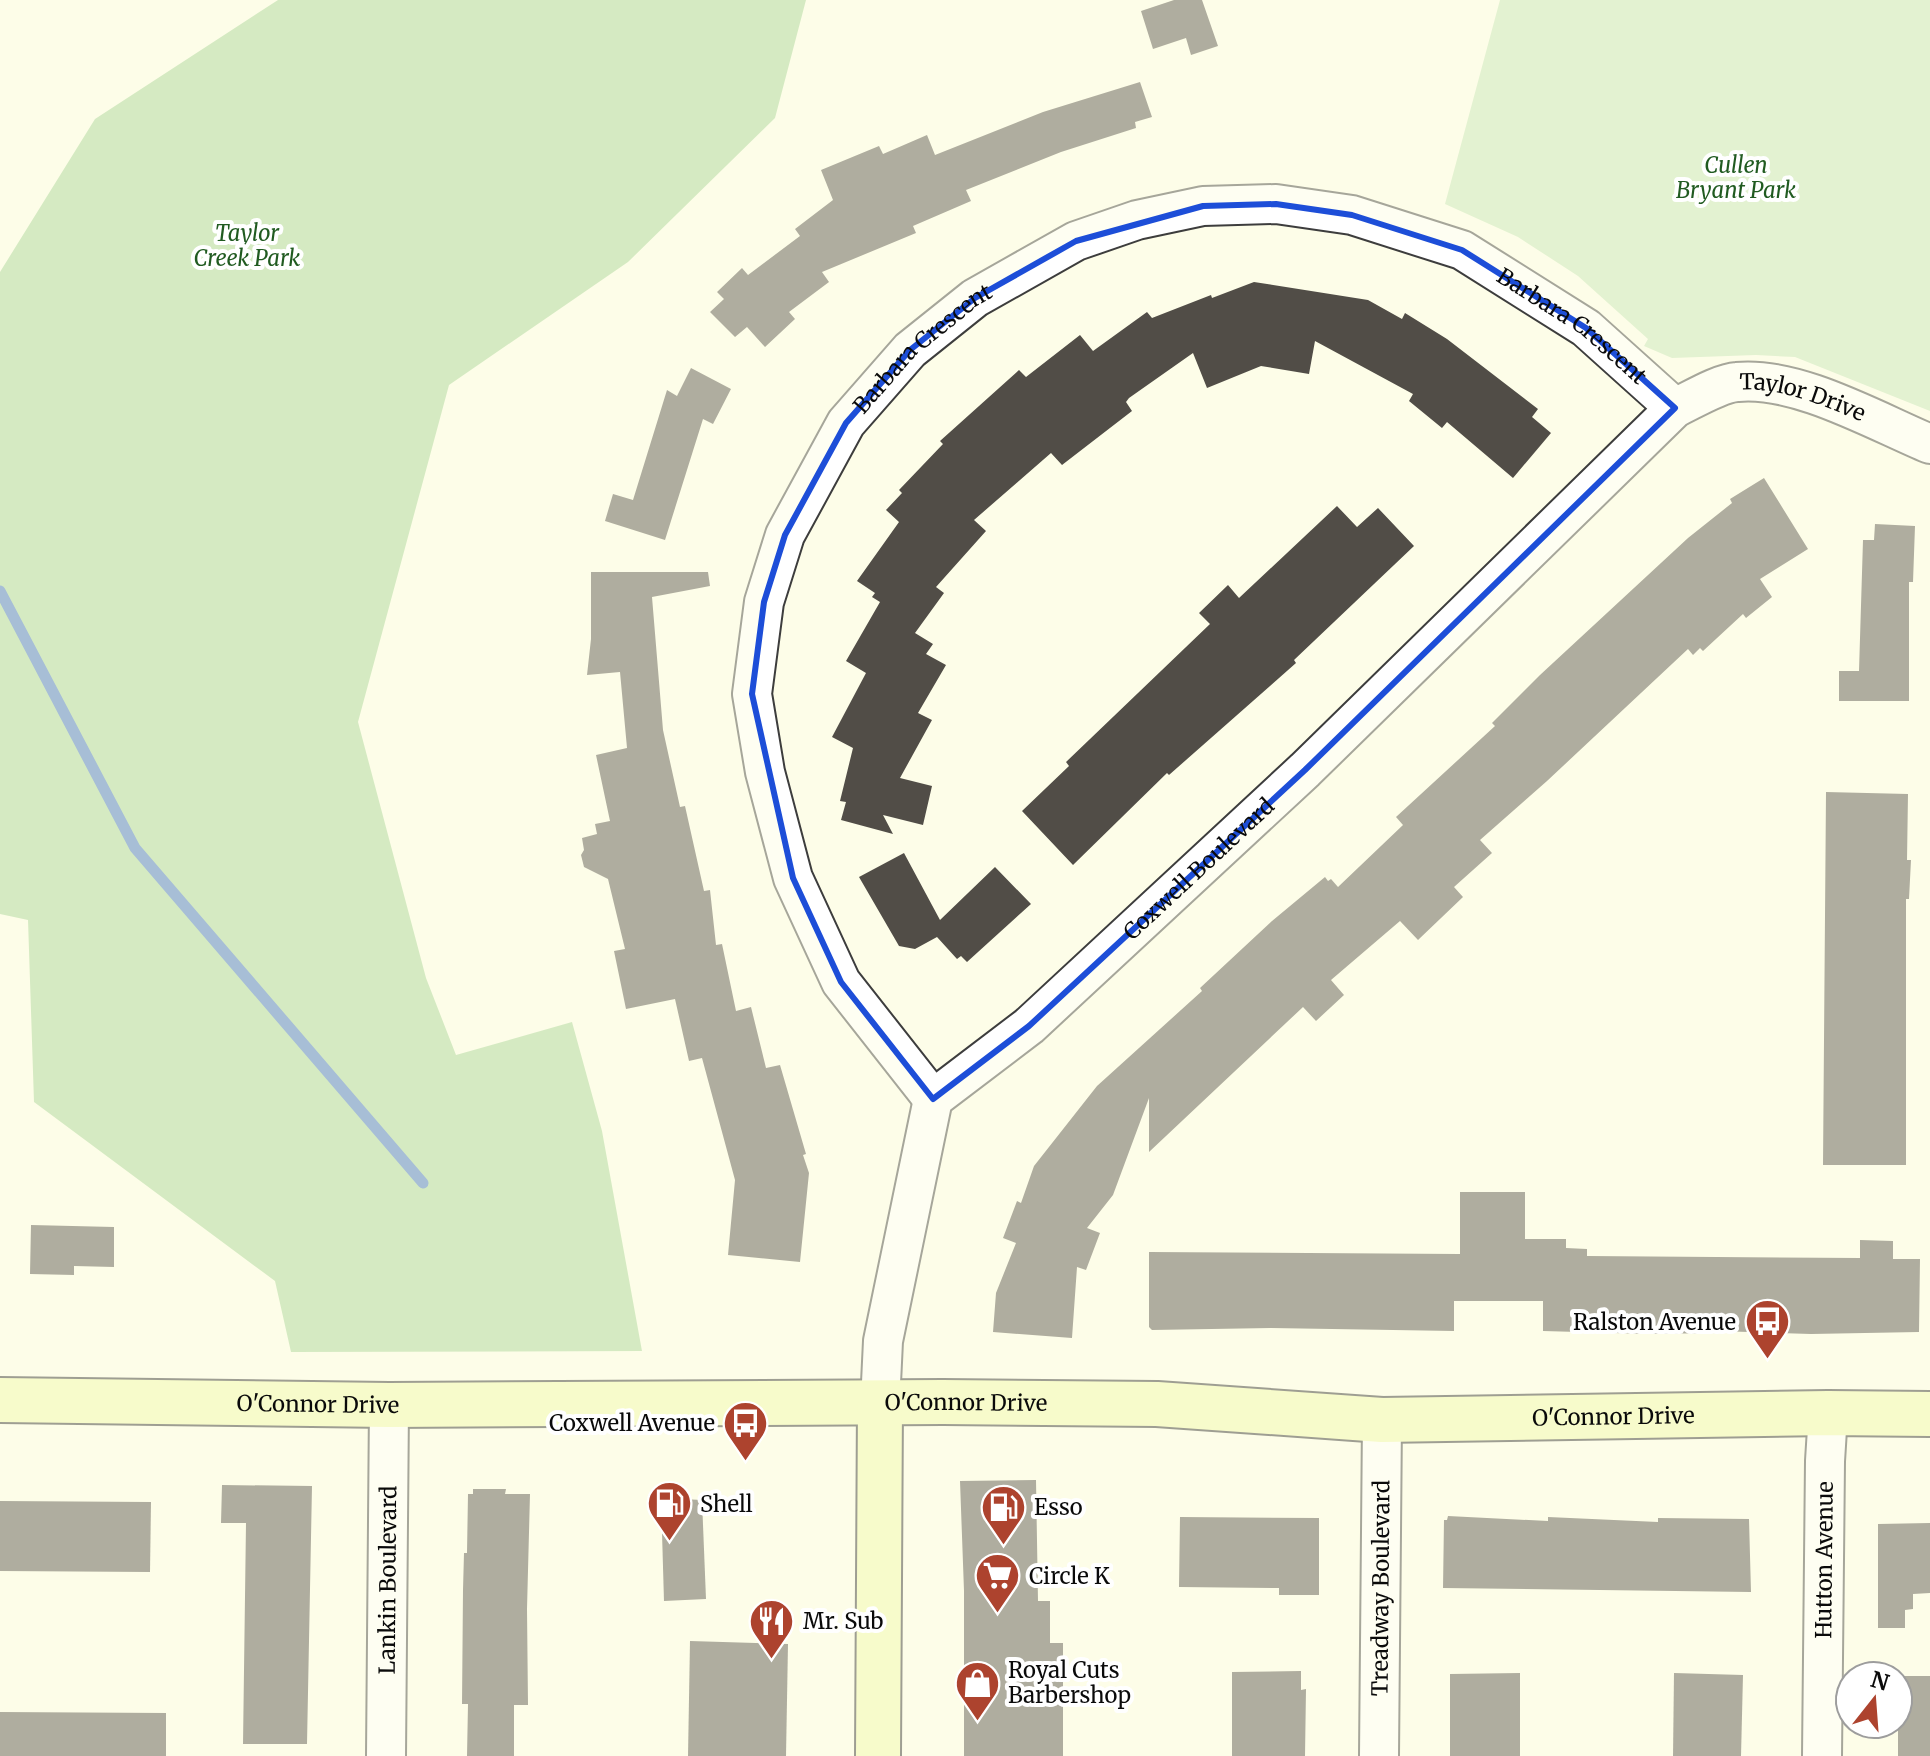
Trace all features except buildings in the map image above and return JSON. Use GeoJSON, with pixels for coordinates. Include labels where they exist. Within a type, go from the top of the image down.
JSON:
{"type":"FeatureCollection","features":[{"type":"Feature","properties":{"kind":"main road","name":"O'Connor Drive"},"geometry":{"type":"LineString","coordinates":[[0,1400],[389,1405],[1157,1404],[1382,1420],[1930,1414]]}},
{"type":"Feature","properties":{"kind":"main road"},"geometry":{"type":"LineString","coordinates":[[878,1756],[880,1404]]}},
{"type":"Feature","properties":{"kind":"street","name":"Barbara Crescent"},"geometry":{"type":"LineString","coordinates":[[933,1099],[841,982],[793,878],[765,772],[752,694],[764,602],[785,535],[846,423],[910,350],[975,298],[1076,241],[1137,220],[1203,206],[1276,204],[1352,215],[1462,250],[1586,328],[1675,408]]}},
{"type":"Feature","properties":{"kind":"street","name":"Taylor Drive"},"geometry":{"type":"LineString","coordinates":[[1675,408],[1735,382],[1782,383],[1930,444]]}},
{"type":"Feature","properties":{"kind":"street","name":"Coxwell Boulevard"},"geometry":{"type":"LineString","coordinates":[[933,1099],[1029,1026],[1305,770],[1675,408]]}},
{"type":"Feature","properties":{"kind":"street"},"geometry":{"type":"LineString","coordinates":[[880,1404],[883,1341],[933,1099]]}},
{"type":"Feature","properties":{"kind":"street","name":"Lankin Boulevard"},"geometry":{"type":"LineString","coordinates":[[386,1756],[389,1405]]}},
{"type":"Feature","properties":{"kind":"street","name":"Hutton Avenue"},"geometry":{"type":"LineString","coordinates":[[1822,1756],[1828,1413]]}},
{"type":"Feature","properties":{"kind":"street","name":"Treadway Boulevard"},"geometry":{"type":"LineString","coordinates":[[1379,1756],[1382,1420]]}},
{"type":"Feature","properties":{"kind":"highlighted area"},"geometry":{"type":"Polygon","coordinates":[[[1276,204],[1352,215],[1462,250],[1586,328],[1675,408],[1305,770],[1029,1026],[933,1099],[841,982],[793,878],[752,694],[764,602],[785,535],[846,423],[910,350],[975,298],[1076,241],[1203,206],[1276,204]]]}},
{"type":"Feature","properties":{"kind":"green space","name":"Taylor Creek Park"},"geometry":{"type":"Polygon","coordinates":[[[278,0],[806,0],[775,118],[628,262],[449,385],[358,722],[426,978],[456,1055],[572,1022],[602,1131],[642,1351],[291,1352],[275,1281],[34,1102],[28,920],[0,914],[0,272],[95,119],[278,0]]]}},
{"type":"Feature","properties":{"kind":"green space","name":"Cullen Bryant Park"},"geometry":{"type":"Polygon","coordinates":[[[1500,0],[1930,0],[1930,411],[1795,357],[1672,358],[1644,346],[1648,339],[1578,276],[1518,237],[1445,204],[1500,0]]]}},
{"type":"Feature","properties":{"kind":"waterway"},"geometry":{"type":"LineString","coordinates":[[0,591],[135,848],[423,1183]]}},
{"type":"Feature","properties":{"kind":"place","name":"Ralston Avenue"},"geometry":{"type":"Point","coordinates":[1767,1361]}},
{"type":"Feature","properties":{"kind":"place","name":"Coxwell Avenue"},"geometry":{"type":"Point","coordinates":[746,1462]}},
{"type":"Feature","properties":{"kind":"place","name":"Shell"},"geometry":{"type":"Point","coordinates":[669,1543]}},
{"type":"Feature","properties":{"kind":"place","name":"Esso"},"geometry":{"type":"Point","coordinates":[1003,1546]}},
{"type":"Feature","properties":{"kind":"place","name":"Circle K"},"geometry":{"type":"Point","coordinates":[998,1615]}},
{"type":"Feature","properties":{"kind":"place","name":"Mr. Sub"},"geometry":{"type":"Point","coordinates":[772,1660]}},
{"type":"Feature","properties":{"kind":"place","name":"Royal Cuts Barbershop"},"geometry":{"type":"Point","coordinates":[977,1722]}}]}
